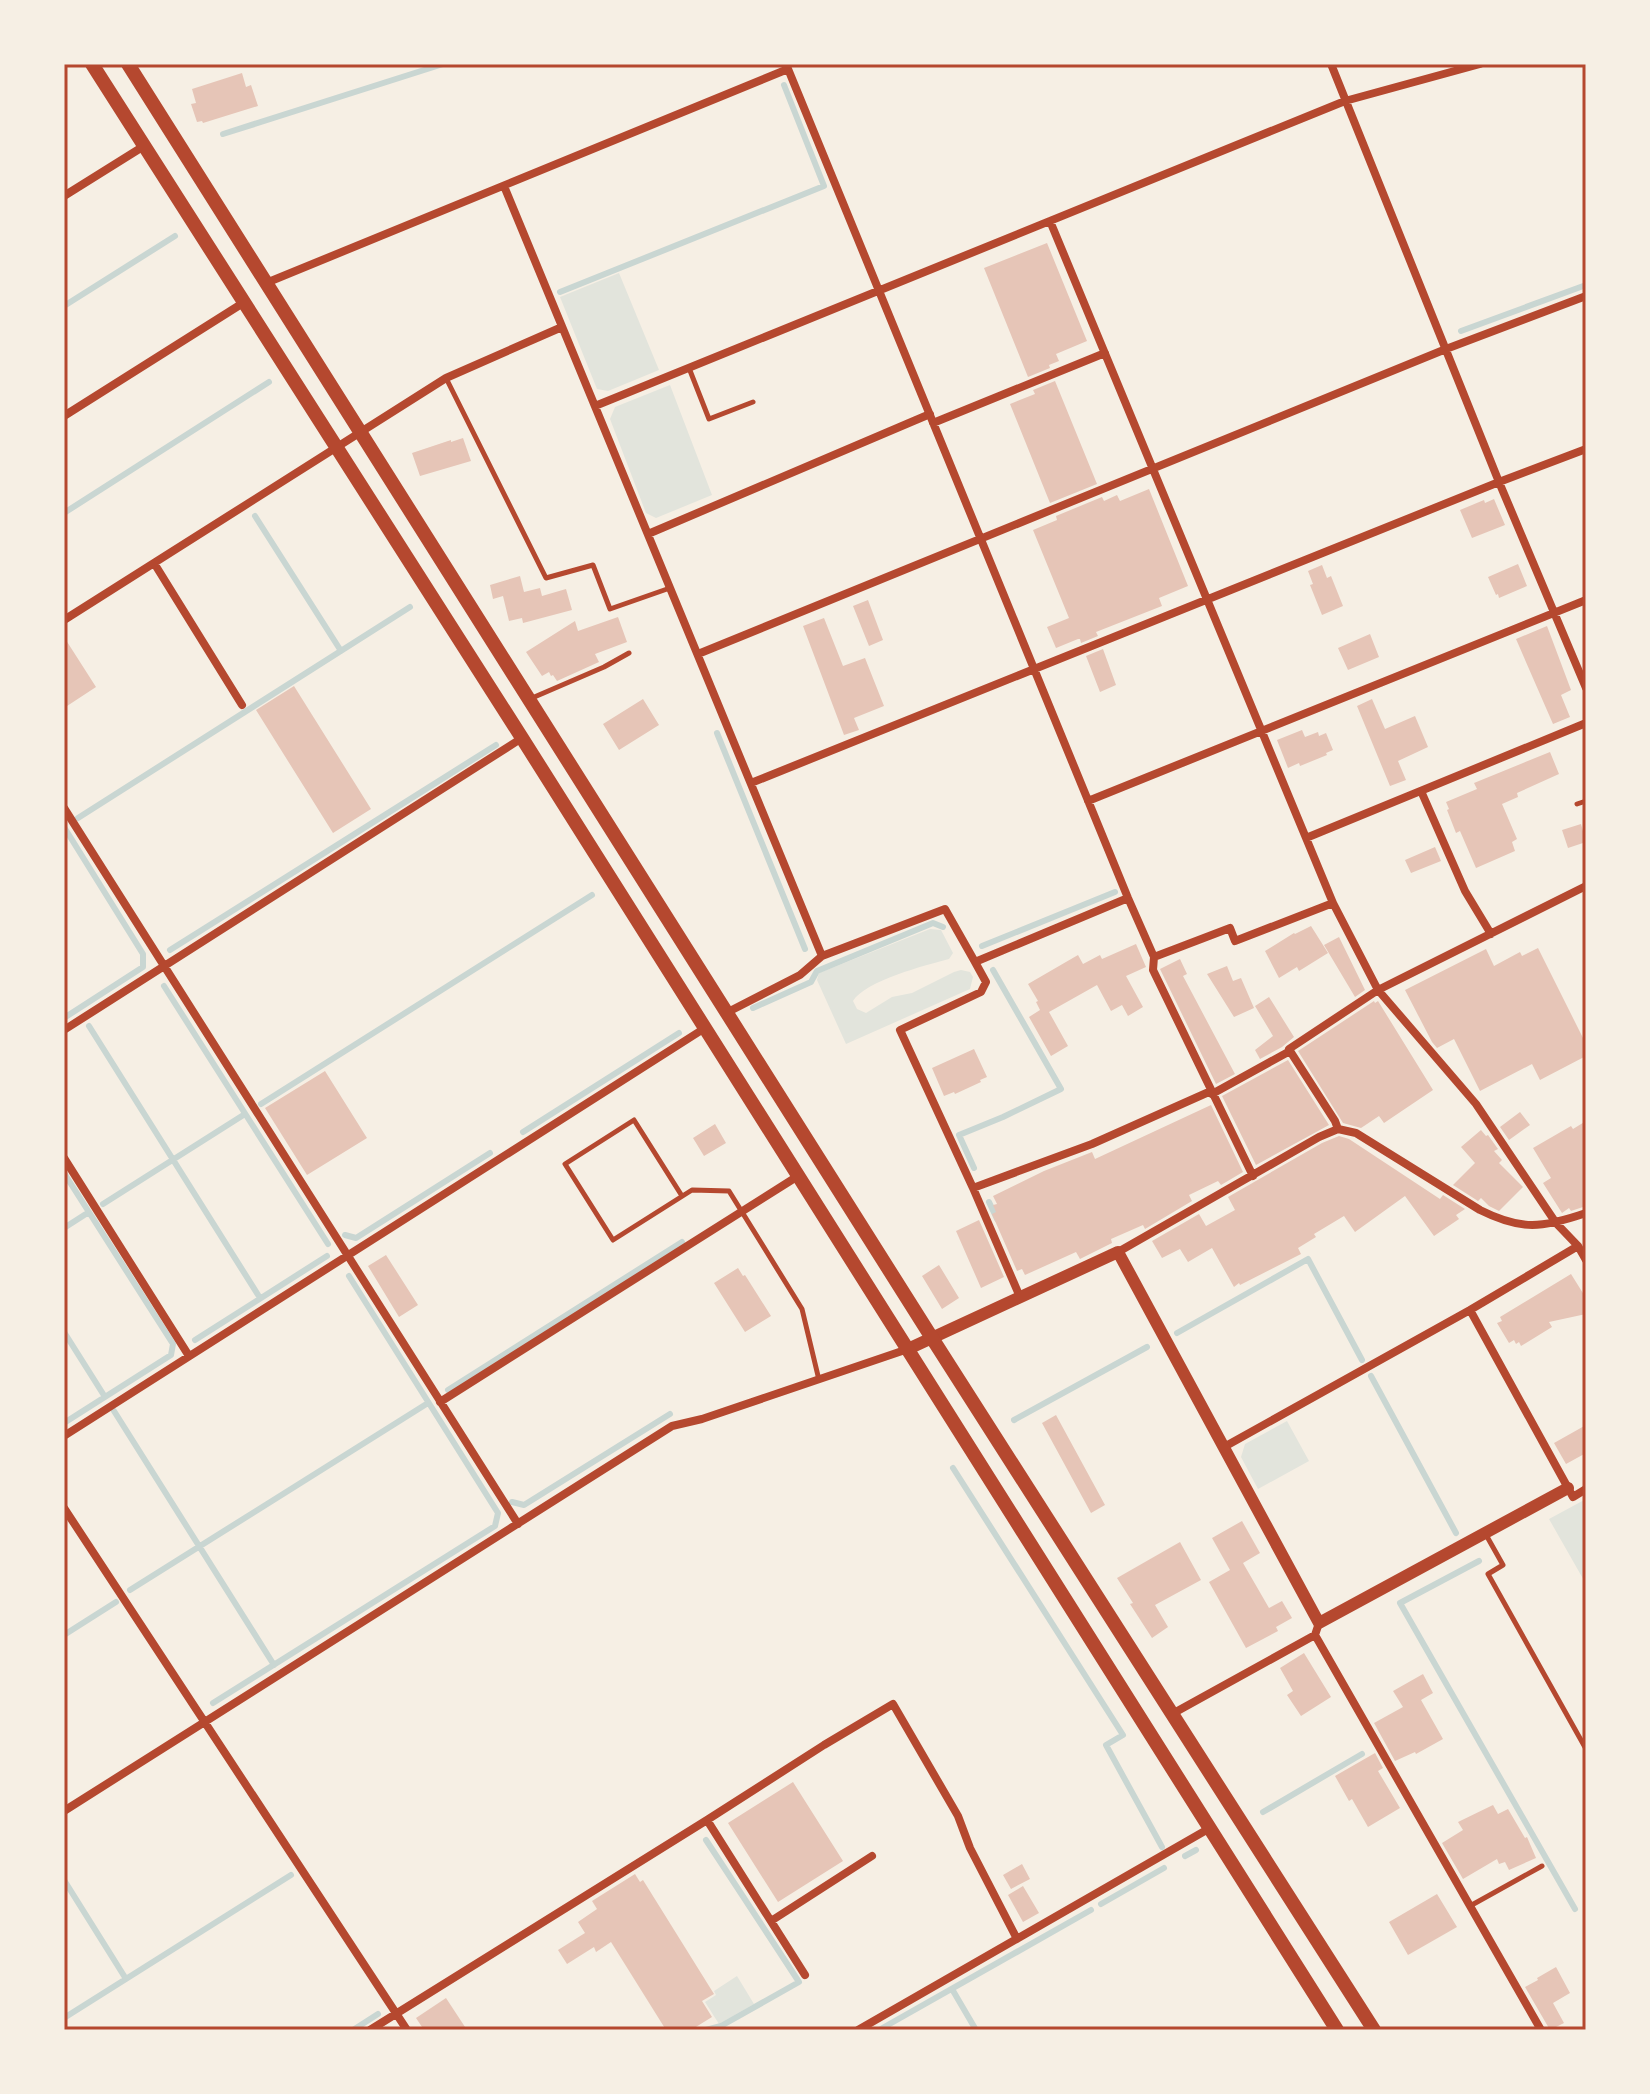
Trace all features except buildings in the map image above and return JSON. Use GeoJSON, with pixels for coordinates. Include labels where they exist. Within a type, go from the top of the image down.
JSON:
{"type":"FeatureCollection","features":[{"type":"Feature","properties":{"kind":"main road"},"geometry":{"type":"LineString","coordinates":[[92,64],[522,738],[1337,2030]]}},
{"type":"Feature","properties":{"kind":"main road"},"geometry":{"type":"LineString","coordinates":[[128,64],[726,1013],[1374,2030]]}},
{"type":"Feature","properties":{"kind":"street"},"geometry":{"type":"LineString","coordinates":[[1331,64],[1499,482],[1586,688]]}},
{"type":"Feature","properties":{"kind":"street"},"geometry":{"type":"LineString","coordinates":[[595,406],[1345,101],[1480,64]]}},
{"type":"Feature","properties":{"kind":"street"},"geometry":{"type":"LineString","coordinates":[[266,283],[787,67],[1154,957],[1153,970],[1253,1176]]}},
{"type":"Feature","properties":{"kind":"street"},"geometry":{"type":"LineString","coordinates":[[64,196],[144,146]]}},
{"type":"Feature","properties":{"kind":"street"},"geometry":{"type":"LineString","coordinates":[[504,186],[822,956]]}},
{"type":"Feature","properties":{"kind":"street"},"geometry":{"type":"LineString","coordinates":[[1050,221],[1333,903],[1378,990],[1476,1104],[1556,1223],[1578,1246],[1586,1260]]}},
{"type":"Feature","properties":{"kind":"street"},"geometry":{"type":"LineString","coordinates":[[698,654],[1446,349],[1586,296]]}},
{"type":"Feature","properties":{"kind":"street"},"geometry":{"type":"LineString","coordinates":[[64,416],[243,303]]}},
{"type":"Feature","properties":{"kind":"street"},"geometry":{"type":"LineString","coordinates":[[64,620],[446,378],[562,327]]}},
{"type":"Feature","properties":{"kind":"street"},"geometry":{"type":"LineString","coordinates":[[648,534],[1105,353]]}},
{"type":"Feature","properties":{"kind":"street"},"geometry":{"type":"LineString","coordinates":[[751,783],[1207,598],[1586,449]]}},
{"type":"Feature","properties":{"kind":"street"},"geometry":{"type":"LineString","coordinates":[[154,563],[242,705]]}},
{"type":"Feature","properties":{"kind":"street"},"geometry":{"type":"LineString","coordinates":[[1088,801],[1586,600]]}},
{"type":"Feature","properties":{"kind":"street"},"geometry":{"type":"LineString","coordinates":[[1306,838],[1586,723]]}},
{"type":"Feature","properties":{"kind":"street"},"geometry":{"type":"LineString","coordinates":[[64,1030],[522,738]]}},
{"type":"Feature","properties":{"kind":"street"},"geometry":{"type":"LineString","coordinates":[[1421,791],[1465,891],[1491,934]]}},
{"type":"Feature","properties":{"kind":"street"},"geometry":{"type":"LineString","coordinates":[[64,808],[518,1524]]}},
{"type":"Feature","properties":{"kind":"street"},"geometry":{"type":"LineString","coordinates":[[973,1188],[1092,1144],[1212,1093],[1290,1051],[1378,990],[1586,886]]}},
{"type":"Feature","properties":{"kind":"street"},"geometry":{"type":"LineString","coordinates":[[975,962],[1128,898]]}},
{"type":"Feature","properties":{"kind":"street"},"geometry":{"type":"LineString","coordinates":[[1154,957],[1230,928],[1235,941],[1333,903]]}},
{"type":"Feature","properties":{"kind":"street"},"geometry":{"type":"LineString","coordinates":[[726,1013],[800,975],[822,956],[945,909],[986,982],[981,992],[900,1030],[1020,1297]]}},
{"type":"Feature","properties":{"kind":"street"},"geometry":{"type":"LineString","coordinates":[[64,1436],[705,1028]]}},
{"type":"Feature","properties":{"kind":"street"},"geometry":{"type":"LineString","coordinates":[[1290,1051],[1338,1129]]}},
{"type":"Feature","properties":{"kind":"street"},"geometry":{"type":"LineString","coordinates":[[64,1811],[672,1426],[702,1419],[908,1349],[1118,1252],[1338,1129],[1356,1133],[1501,1220],[1532,1226],[1556,1223],[1586,1213]]}},
{"type":"Feature","properties":{"kind":"street"},"geometry":{"type":"LineString","coordinates":[[64,1158],[189,1356]]}},
{"type":"Feature","properties":{"kind":"street"},"geometry":{"type":"LineString","coordinates":[[440,1402],[798,1176]]}},
{"type":"Feature","properties":{"kind":"street"},"geometry":{"type":"LineString","coordinates":[[1224,1447],[1578,1246]]}},
{"type":"Feature","properties":{"kind":"street"},"geometry":{"type":"LineString","coordinates":[[1118,1252],[1224,1447],[1317,1629],[1541,2030]]}},
{"type":"Feature","properties":{"kind":"street"},"geometry":{"type":"LineString","coordinates":[[1470,1310],[1573,1497],[1586,1489]]}},
{"type":"Feature","properties":{"kind":"street"},"geometry":{"type":"LineString","coordinates":[[1172,1714],[1568,1488]]}},
{"type":"Feature","properties":{"kind":"street"},"geometry":{"type":"LineString","coordinates":[[64,1508],[407,2030]]}},
{"type":"Feature","properties":{"kind":"street"},"geometry":{"type":"LineString","coordinates":[[370,2030],[893,1704],[958,1816],[970,1848],[1017,1939]]}},
{"type":"Feature","properties":{"kind":"street"},"geometry":{"type":"LineString","coordinates":[[707,1820],[805,1975]]}},
{"type":"Feature","properties":{"kind":"street"},"geometry":{"type":"LineString","coordinates":[[858,2030],[1210,1828]]}},
{"type":"Feature","properties":{"kind":"street"},"geometry":{"type":"LineString","coordinates":[[771,1921],[872,1856]]}},
{"type":"Feature","properties":{"kind":"lane"},"geometry":{"type":"LineString","coordinates":[[689,368],[709,419],[753,402]]}},
{"type":"Feature","properties":{"kind":"lane"},"geometry":{"type":"LineString","coordinates":[[446,378],[546,578],[593,565],[610,609],[670,588]]}},
{"type":"Feature","properties":{"kind":"lane"},"geometry":{"type":"LineString","coordinates":[[529,700],[629,653]]}},
{"type":"Feature","properties":{"kind":"lane"},"geometry":{"type":"LineString","coordinates":[[1577,804],[1586,801]]}},
{"type":"Feature","properties":{"kind":"lane"},"geometry":{"type":"LineString","coordinates":[[682,1196],[634,1120],[565,1164],[613,1240],[692,1190],[729,1191],[802,1309],[819,1380]]}},
{"type":"Feature","properties":{"kind":"lane"},"geometry":{"type":"LineString","coordinates":[[1485,1533],[1503,1565],[1488,1574],[1586,1749]]}},
{"type":"Feature","properties":{"kind":"lane"},"geometry":{"type":"LineString","coordinates":[[1470,1906],[1542,1866]]}},
{"type":"Feature","properties":{"kind":"shaded area"},"geometry":{"type":"Polygon","coordinates":[[[619,273],[659,370],[608,391],[597,389],[560,297],[619,273]]]}},
{"type":"Feature","properties":{"kind":"shaded area"},"geometry":{"type":"Polygon","coordinates":[[[670,385],[712,495],[656,518],[646,513],[610,419],[615,407],[670,385]]]}},
{"type":"Feature","properties":{"kind":"shaded area"},"geometry":{"type":"Polygon","coordinates":[[[930,929],[941,930],[953,953],[949,959],[870,987],[853,1001],[857,1009],[866,1013],[892,997],[912,993],[961,970],[970,972],[973,977],[970,989],[846,1044],[817,980],[819,973],[930,929]]]}},
{"type":"Feature","properties":{"kind":"shaded area"},"geometry":{"type":"Polygon","coordinates":[[[1287,1421],[1309,1461],[1258,1489],[1241,1457],[1245,1444],[1287,1421]]]}},
{"type":"Feature","properties":{"kind":"shaded area"},"geometry":{"type":"Polygon","coordinates":[[[1586,1499],[1586,1584],[1549,1519],[1586,1499]]]}},
{"type":"Feature","properties":{"kind":"shaded area"},"geometry":{"type":"Polygon","coordinates":[[[737,1976],[754,2004],[719,2024],[705,2002],[716,1995],[714,1991],[737,1976]]]}},
{"type":"Feature","properties":{"kind":"waterway"},"geometry":{"type":"LineString","coordinates":[[223,134],[443,64]]}},
{"type":"Feature","properties":{"kind":"waterway"},"geometry":{"type":"LineString","coordinates":[[560,292],[824,186],[784,85]]}},
{"type":"Feature","properties":{"kind":"waterway"},"geometry":{"type":"LineString","coordinates":[[64,306],[175,236]]}},
{"type":"Feature","properties":{"kind":"waterway"},"geometry":{"type":"LineString","coordinates":[[1461,331],[1586,285]]}},
{"type":"Feature","properties":{"kind":"waterway"},"geometry":{"type":"LineString","coordinates":[[64,513],[269,382]]}},
{"type":"Feature","properties":{"kind":"waterway"},"geometry":{"type":"LineString","coordinates":[[255,516],[341,651]]}},
{"type":"Feature","properties":{"kind":"waterway"},"geometry":{"type":"LineString","coordinates":[[78,818],[410,607]]}},
{"type":"Feature","properties":{"kind":"waterway"},"geometry":{"type":"LineString","coordinates":[[717,733],[805,949]]}},
{"type":"Feature","properties":{"kind":"waterway"},"geometry":{"type":"LineString","coordinates":[[170,950],[496,745]]}},
{"type":"Feature","properties":{"kind":"waterway"},"geometry":{"type":"LineString","coordinates":[[64,827],[143,954],[143,967],[64,1018]]}},
{"type":"Feature","properties":{"kind":"waterway"},"geometry":{"type":"LineString","coordinates":[[982,946],[1115,892]]}},
{"type":"Feature","properties":{"kind":"waterway"},"geometry":{"type":"LineString","coordinates":[[261,1104],[592,895]]}},
{"type":"Feature","properties":{"kind":"waterway"},"geometry":{"type":"LineString","coordinates":[[753,1008],[811,982],[817,971],[933,923],[943,927]]}},
{"type":"Feature","properties":{"kind":"waterway"},"geometry":{"type":"LineString","coordinates":[[974,1168],[959,1135],[1061,1089],[993,970]]}},
{"type":"Feature","properties":{"kind":"waterway"},"geometry":{"type":"LineString","coordinates":[[164,986],[328,1244]]}},
{"type":"Feature","properties":{"kind":"waterway"},"geometry":{"type":"LineString","coordinates":[[89,1026],[260,1298]]}},
{"type":"Feature","properties":{"kind":"waterway"},"geometry":{"type":"LineString","coordinates":[[523,1132],[679,1033]]}},
{"type":"Feature","properties":{"kind":"waterway"},"geometry":{"type":"LineString","coordinates":[[103,1204],[245,1114]]}},
{"type":"Feature","properties":{"kind":"waterway"},"geometry":{"type":"LineString","coordinates":[[345,1235],[356,1238],[490,1153]]}},
{"type":"Feature","properties":{"kind":"waterway"},"geometry":{"type":"LineString","coordinates":[[64,1173],[173,1344],[171,1355],[64,1423]]}},
{"type":"Feature","properties":{"kind":"waterway"},"geometry":{"type":"LineString","coordinates":[[989,1202],[997,1219]]}},
{"type":"Feature","properties":{"kind":"waterway"},"geometry":{"type":"LineString","coordinates":[[64,1228],[89,1212]]}},
{"type":"Feature","properties":{"kind":"waterway"},"geometry":{"type":"LineString","coordinates":[[448,1390],[682,1242]]}},
{"type":"Feature","properties":{"kind":"waterway"},"geometry":{"type":"LineString","coordinates":[[195,1340],[327,1256]]}},
{"type":"Feature","properties":{"kind":"waterway"},"geometry":{"type":"LineString","coordinates":[[1177,1333],[1308,1259],[1362,1360]]}},
{"type":"Feature","properties":{"kind":"waterway"},"geometry":{"type":"LineString","coordinates":[[213,1703],[495,1526],[498,1513],[349,1276]]}},
{"type":"Feature","properties":{"kind":"waterway"},"geometry":{"type":"LineString","coordinates":[[64,1332],[105,1397]]}},
{"type":"Feature","properties":{"kind":"waterway"},"geometry":{"type":"LineString","coordinates":[[1014,1420],[1147,1347]]}},
{"type":"Feature","properties":{"kind":"waterway"},"geometry":{"type":"LineString","coordinates":[[1371,1376],[1456,1533]]}},
{"type":"Feature","properties":{"kind":"waterway"},"geometry":{"type":"LineString","coordinates":[[130,1590],[428,1403]]}},
{"type":"Feature","properties":{"kind":"waterway"},"geometry":{"type":"LineString","coordinates":[[114,1411],[274,1665]]}},
{"type":"Feature","properties":{"kind":"waterway"},"geometry":{"type":"LineString","coordinates":[[512,1502],[524,1505],[670,1414]]}},
{"type":"Feature","properties":{"kind":"waterway"},"geometry":{"type":"LineString","coordinates":[[953,1468],[1123,1735],[1106,1745],[1162,1847]]}},
{"type":"Feature","properties":{"kind":"waterway"},"geometry":{"type":"LineString","coordinates":[[1479,1561],[1400,1603],[1575,1909]]}},
{"type":"Feature","properties":{"kind":"waterway"},"geometry":{"type":"LineString","coordinates":[[64,1635],[116,1602]]}},
{"type":"Feature","properties":{"kind":"waterway"},"geometry":{"type":"LineString","coordinates":[[1263,1812],[1362,1754]]}},
{"type":"Feature","properties":{"kind":"waterway"},"geometry":{"type":"LineString","coordinates":[[706,1840],[799,1982],[721,2026],[706,2030]]}},
{"type":"Feature","properties":{"kind":"waterway"},"geometry":{"type":"LineString","coordinates":[[1185,1856],[1196,1850]]}},
{"type":"Feature","properties":{"kind":"waterway"},"geometry":{"type":"LineString","coordinates":[[1101,1904],[1164,1868]]}},
{"type":"Feature","properties":{"kind":"waterway"},"geometry":{"type":"LineString","coordinates":[[64,2018],[291,1875]]}},
{"type":"Feature","properties":{"kind":"waterway"},"geometry":{"type":"LineString","coordinates":[[64,1880],[126,1979]]}},
{"type":"Feature","properties":{"kind":"waterway"},"geometry":{"type":"LineString","coordinates":[[879,2030],[1091,1910]]}},
{"type":"Feature","properties":{"kind":"waterway"},"geometry":{"type":"LineString","coordinates":[[952,1989],[976,2030]]}},
{"type":"Feature","properties":{"kind":"waterway"},"geometry":{"type":"LineString","coordinates":[[353,2030],[378,2014]]}}]}
